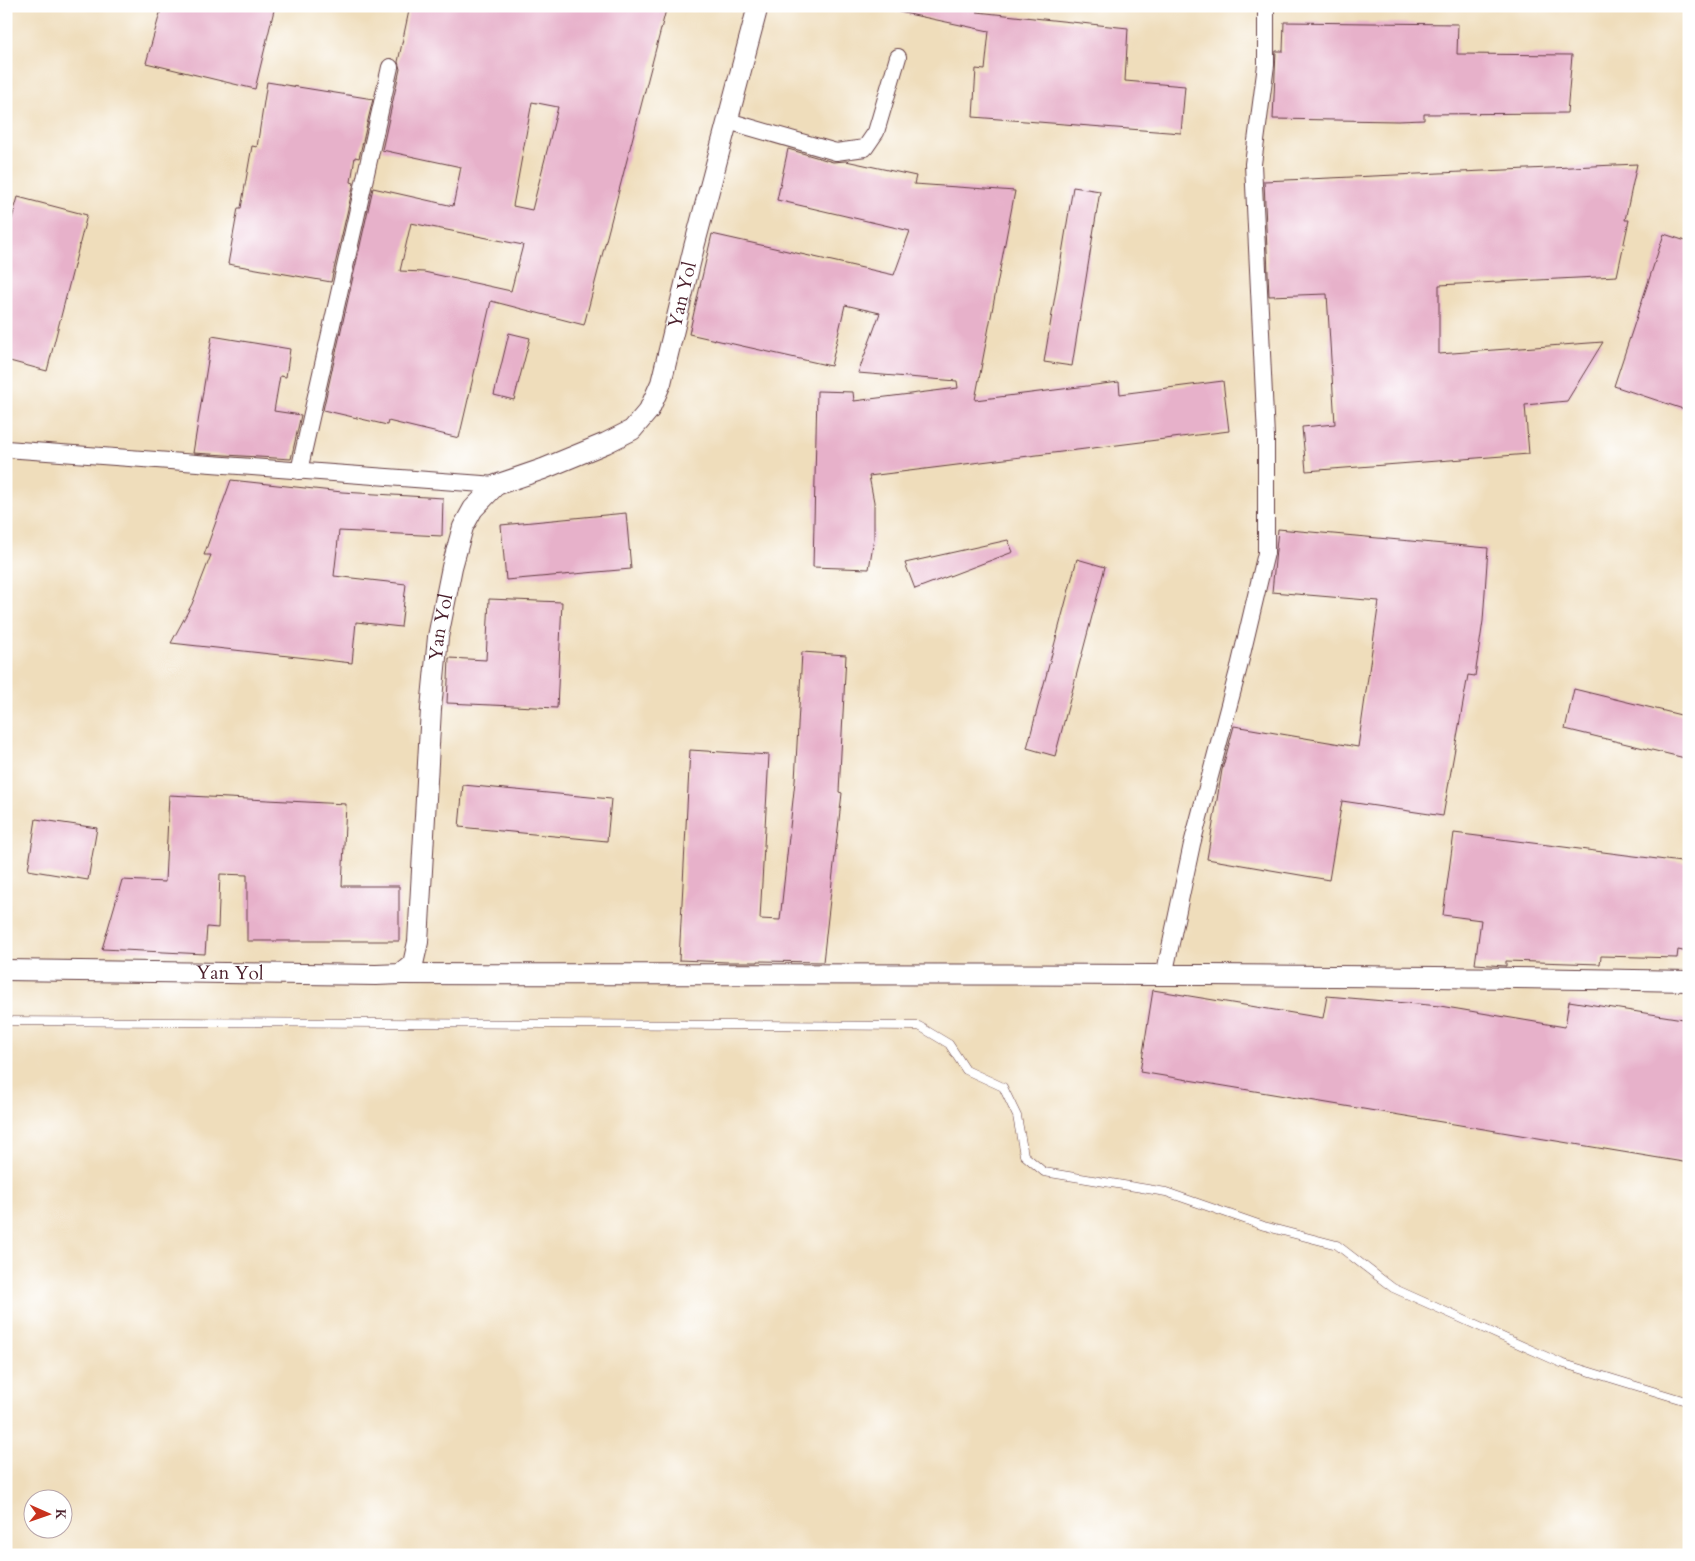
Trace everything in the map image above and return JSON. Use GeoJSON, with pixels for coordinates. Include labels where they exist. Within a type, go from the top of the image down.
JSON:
{"type":"FeatureCollection","features":[{"type":"Feature","properties":{"kind":"street","name":"Yan Yol"},"geometry":{"type":"LineString","coordinates":[[6,970],[376,975],[401,974],[413,964],[418,942],[431,709],[438,637],[452,567],[463,527],[473,508],[496,485],[543,470],[606,443],[632,430],[648,410],[661,383],[694,247],[758,6]]}},
{"type":"Feature","properties":{"kind":"street"},"geometry":{"type":"LineString","coordinates":[[1164,976],[1192,844],[1239,667],[1266,553],[1266,437],[1253,164],[1266,65],[1266,6]]}},
{"type":"Feature","properties":{"kind":"street"},"geometry":{"type":"LineString","coordinates":[[728,121],[836,152],[865,148],[876,132],[898,57]]}},
{"type":"Feature","properties":{"kind":"street"},"geometry":{"type":"LineString","coordinates":[[299,470],[390,67]]}},
{"type":"Feature","properties":{"kind":"street"},"geometry":{"type":"LineString","coordinates":[[6,449],[496,485]]}},
{"type":"Feature","properties":{"kind":"street"},"geometry":{"type":"LineString","coordinates":[[401,974],[1535,978],[1689,981]]}},
{"type":"Feature","properties":{"kind":"lane"},"geometry":{"type":"LineString","coordinates":[[6,1021],[918,1026],[949,1044],[966,1070],[1003,1087],[1016,1116],[1024,1155],[1044,1172],[1166,1192],[1264,1226],[1337,1245],[1393,1288],[1561,1363],[1689,1402]]}},
{"type":"Feature","properties":{"kind":"building"},"geometry":{"type":"Polygon","coordinates":[[[162,6],[275,6],[255,89],[146,63],[162,6]]]}},
{"type":"Feature","properties":{"kind":"building"},"geometry":{"type":"Polygon","coordinates":[[[410,6],[667,6],[584,325],[491,301],[459,438],[388,421],[387,425],[323,410],[373,188],[453,206],[461,167],[382,150],[400,69],[398,62],[410,6]],[[532,102],[513,206],[532,210],[558,107],[532,102]],[[411,223],[400,271],[424,272],[511,291],[523,245],[411,223]]]}},
{"type":"Feature","properties":{"kind":"building"},"geometry":{"type":"Polygon","coordinates":[[[900,6],[978,6],[977,12],[1128,28],[1125,81],[1185,86],[1181,133],[973,117],[976,69],[985,70],[989,31],[899,12],[900,6]]]}},
{"type":"Feature","properties":{"kind":"building"},"geometry":{"type":"Polygon","coordinates":[[[1284,22],[1458,24],[1457,54],[1572,55],[1567,113],[1424,114],[1424,120],[1398,121],[1273,119],[1276,51],[1283,51],[1284,22]]]}},
{"type":"Feature","properties":{"kind":"building"},"geometry":{"type":"Polygon","coordinates":[[[267,82],[373,99],[359,158],[355,157],[351,182],[354,183],[331,282],[228,264],[238,208],[241,208],[252,146],[257,147],[267,82]]]}},
{"type":"Feature","properties":{"kind":"building"},"geometry":{"type":"Polygon","coordinates":[[[788,149],[833,162],[846,161],[916,176],[914,184],[1015,191],[975,400],[1119,382],[1120,394],[1223,381],[1229,431],[869,476],[874,502],[874,538],[869,569],[813,567],[817,391],[853,392],[854,401],[958,388],[957,381],[858,373],[880,313],[845,305],[831,366],[689,334],[712,234],[894,275],[910,231],[777,200],[788,149]]]}},
{"type":"Feature","properties":{"kind":"building"},"geometry":{"type":"Polygon","coordinates":[[[1637,164],[1625,220],[1629,220],[1617,276],[1439,285],[1439,354],[1603,342],[1567,401],[1525,405],[1529,454],[1306,471],[1302,427],[1335,424],[1327,294],[1269,296],[1264,181],[1637,164]]]}},
{"type":"Feature","properties":{"kind":"building"},"geometry":{"type":"Polygon","coordinates":[[[1073,187],[1100,191],[1072,366],[1044,362],[1073,187]]]}},
{"type":"Feature","properties":{"kind":"building"},"geometry":{"type":"Polygon","coordinates":[[[18,197],[87,215],[47,371],[6,360],[6,240],[18,197]]]}},
{"type":"Feature","properties":{"kind":"building"},"geometry":{"type":"Polygon","coordinates":[[[1664,234],[1689,242],[1689,411],[1614,386],[1664,234]]]}},
{"type":"Feature","properties":{"kind":"building"},"geometry":{"type":"Polygon","coordinates":[[[509,333],[530,338],[514,400],[494,395],[509,333]]]}},
{"type":"Feature","properties":{"kind":"building"},"geometry":{"type":"Polygon","coordinates":[[[212,336],[290,349],[286,377],[280,376],[274,411],[301,415],[291,459],[193,453],[212,336]]]}},
{"type":"Feature","properties":{"kind":"building"},"geometry":{"type":"Polygon","coordinates":[[[231,480],[342,492],[443,498],[442,536],[339,531],[334,576],[406,584],[401,627],[356,622],[352,663],[171,643],[192,604],[211,555],[204,555],[231,480]]]}},
{"type":"Feature","properties":{"kind":"building"},"geometry":{"type":"Polygon","coordinates":[[[626,513],[631,569],[506,580],[501,525],[626,513]]]}},
{"type":"Feature","properties":{"kind":"building"},"geometry":{"type":"Polygon","coordinates":[[[1278,529],[1488,548],[1483,621],[1475,676],[1468,675],[1443,816],[1342,801],[1329,880],[1207,859],[1222,770],[1234,726],[1358,747],[1379,601],[1272,592],[1278,529]]]}},
{"type":"Feature","properties":{"kind":"building"},"geometry":{"type":"Polygon","coordinates":[[[1008,540],[1013,552],[915,589],[905,563],[1008,540]]]}},
{"type":"Feature","properties":{"kind":"building"},"geometry":{"type":"Polygon","coordinates":[[[1077,559],[1105,567],[1055,756],[1027,748],[1077,559]]]}},
{"type":"Feature","properties":{"kind":"building"},"geometry":{"type":"Polygon","coordinates":[[[489,599],[562,602],[557,708],[447,703],[449,658],[486,660],[489,599]]]}},
{"type":"Feature","properties":{"kind":"building"},"geometry":{"type":"Polygon","coordinates":[[[802,652],[846,655],[839,792],[842,793],[823,962],[679,960],[690,750],[769,755],[760,919],[780,920],[795,781],[802,652]]]}},
{"type":"Feature","properties":{"kind":"building"},"geometry":{"type":"Polygon","coordinates":[[[1574,689],[1689,717],[1689,759],[1565,729],[1574,689]]]}},
{"type":"Feature","properties":{"kind":"building"},"geometry":{"type":"Polygon","coordinates":[[[463,785],[611,799],[607,841],[459,827],[463,785]]]}},
{"type":"Feature","properties":{"kind":"building"},"geometry":{"type":"Polygon","coordinates":[[[169,795],[346,804],[342,886],[399,886],[399,941],[247,941],[247,875],[220,874],[218,928],[207,927],[205,954],[102,949],[122,880],[165,882],[169,795]]]}},
{"type":"Feature","properties":{"kind":"building"},"geometry":{"type":"Polygon","coordinates":[[[36,819],[97,828],[88,880],[28,870],[36,819]]]}},
{"type":"Feature","properties":{"kind":"building"},"geometry":{"type":"Polygon","coordinates":[[[1454,833],[1689,863],[1688,952],[1678,950],[1677,958],[1601,956],[1600,964],[1506,961],[1506,966],[1475,964],[1481,920],[1443,915],[1454,833]]]}},
{"type":"Feature","properties":{"kind":"building"},"geometry":{"type":"Polygon","coordinates":[[[1153,990],[1323,1018],[1327,996],[1440,1006],[1565,1027],[1569,1001],[1689,1020],[1689,1163],[1140,1072],[1153,990]]]}}]}
